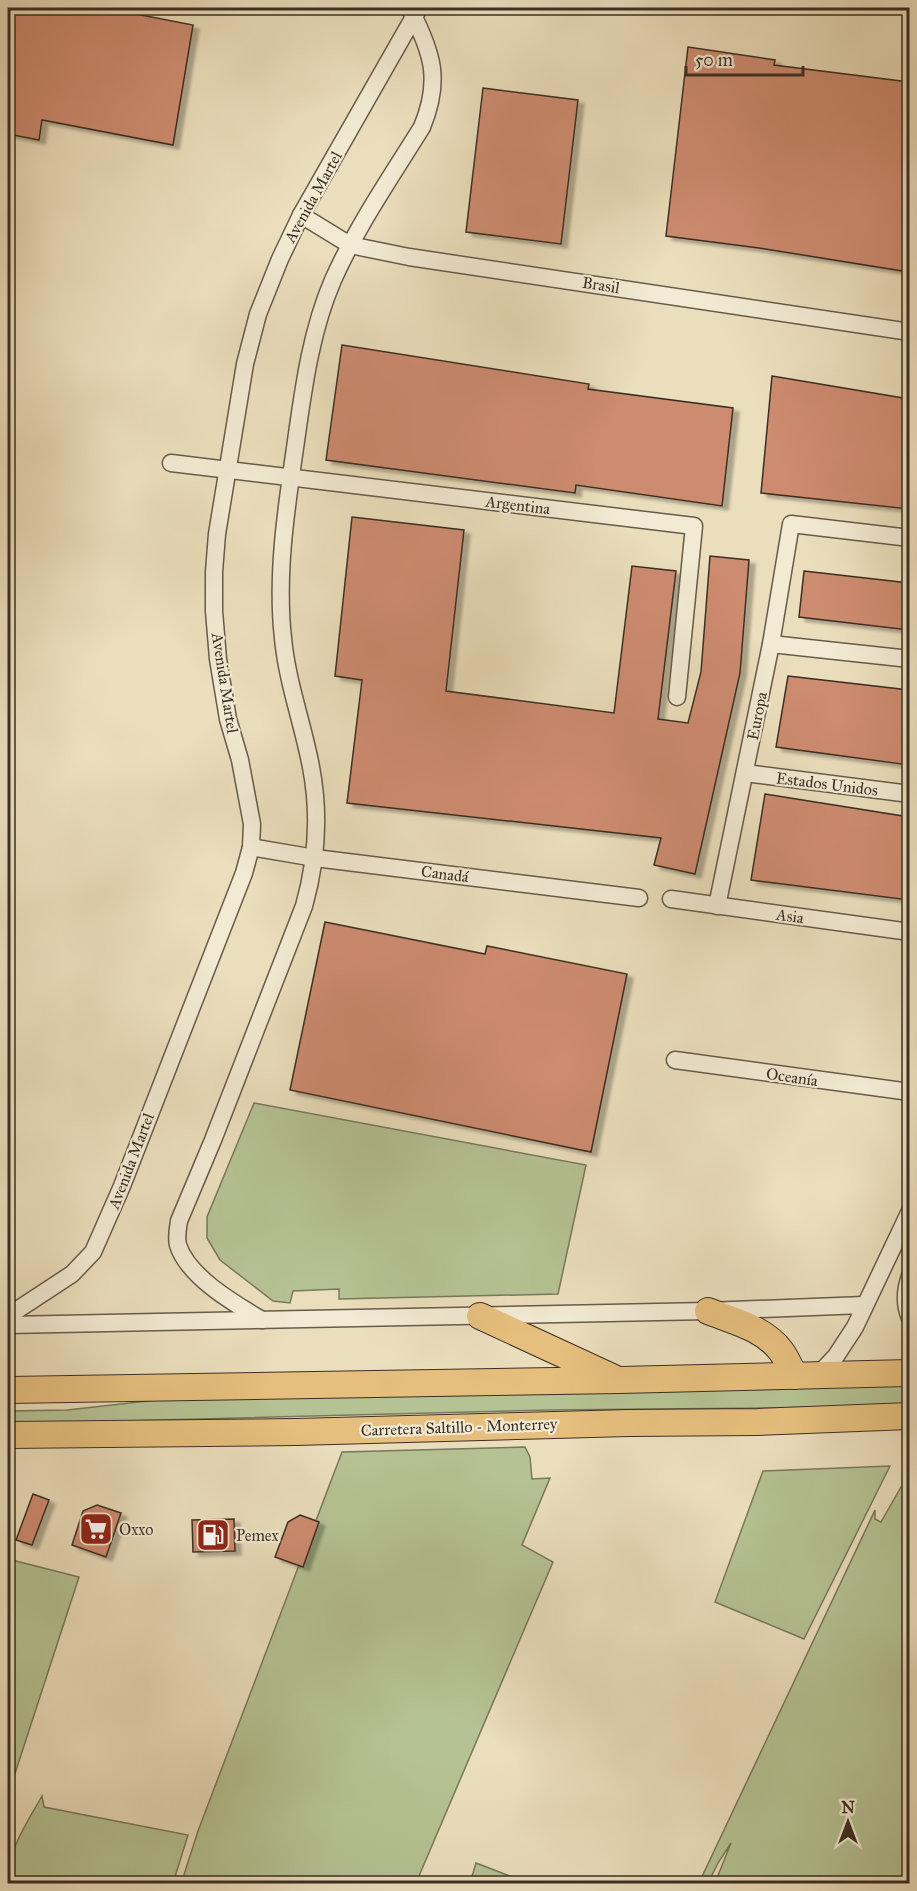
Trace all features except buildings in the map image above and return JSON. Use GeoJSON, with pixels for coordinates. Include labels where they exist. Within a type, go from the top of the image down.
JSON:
{"type":"FeatureCollection","features":[{"type":"Feature","properties":{"kind":"main road"},"geometry":{"type":"LineString","coordinates":[[708,1311],[759,1331],[770,1339],[806,1376]]}},
{"type":"Feature","properties":{"kind":"main road"},"geometry":{"type":"LineString","coordinates":[[480,1316],[620,1380]]}},
{"type":"Feature","properties":{"kind":"main road"},"geometry":{"type":"LineString","coordinates":[[8,1390],[909,1373]]}},
{"type":"Feature","properties":{"kind":"main road"},"geometry":{"type":"LineString","coordinates":[[8,1403],[144,1397],[186,1387]]}},
{"type":"Feature","properties":{"kind":"main road","name":"Carretera Saltillo - Monterrey"},"geometry":{"type":"LineString","coordinates":[[8,1435],[296,1432],[758,1422],[909,1416]]}},
{"type":"Feature","properties":{"kind":"street","name":"Avenida Martel"},"geometry":{"type":"LineString","coordinates":[[8,1316],[72,1274],[93,1252],[240,884],[251,847],[252,824],[248,794],[228,719],[218,659],[214,572],[226,471],[245,364],[258,314],[301,215],[414,11]]}},
{"type":"Feature","properties":{"kind":"street","name":"Avenida Martel"},"geometry":{"type":"LineString","coordinates":[[262,1320],[230,1301],[192,1268],[178,1245],[177,1233],[179,1221],[304,906],[315,858],[317,837],[314,786],[283,639],[283,546],[290,479],[310,355],[332,283],[350,245],[422,127],[429,109],[434,87],[433,68],[414,11]]}},
{"type":"Feature","properties":{"kind":"street","name":"Brasil"},"geometry":{"type":"LineString","coordinates":[[301,215],[350,245],[409,257],[909,332]]}},
{"type":"Feature","properties":{"kind":"street","name":"Argentina"},"geometry":{"type":"LineString","coordinates":[[171,463],[694,526],[677,697]]}},
{"type":"Feature","properties":{"kind":"street","name":"Europa"},"geometry":{"type":"LineString","coordinates":[[717,906],[771,644],[791,524],[909,538]]}},
{"type":"Feature","properties":{"kind":"street"},"geometry":{"type":"LineString","coordinates":[[771,644],[909,659]]}},
{"type":"Feature","properties":{"kind":"street","name":"Estados Unidos"},"geometry":{"type":"LineString","coordinates":[[745,773],[909,794]]}},
{"type":"Feature","properties":{"kind":"street","name":"Canadá"},"geometry":{"type":"LineString","coordinates":[[251,847],[315,858],[639,898]]}},
{"type":"Feature","properties":{"kind":"street","name":"Asia"},"geometry":{"type":"LineString","coordinates":[[671,899],[909,932]]}},
{"type":"Feature","properties":{"kind":"street","name":"Oceanía"},"geometry":{"type":"LineString","coordinates":[[675,1060],[909,1092]]}},
{"type":"Feature","properties":{"kind":"street"},"geometry":{"type":"LineString","coordinates":[[806,1376],[836,1356],[846,1342],[909,1211]]}},
{"type":"Feature","properties":{"kind":"street"},"geometry":{"type":"LineString","coordinates":[[909,1276],[906,1301],[909,1318]]}},
{"type":"Feature","properties":{"kind":"street"},"geometry":{"type":"LineString","coordinates":[[8,1325],[708,1311],[864,1305]]}},
{"type":"Feature","properties":{"kind":"green space"},"geometry":{"type":"Polygon","coordinates":[[[254,1103],[586,1165],[558,1294],[339,1299],[339,1289],[293,1291],[290,1303],[273,1301],[220,1260],[207,1238],[207,1217],[254,1103]]]}},
{"type":"Feature","properties":{"kind":"green space"},"geometry":{"type":"Polygon","coordinates":[[[910,1383],[909,1405],[548,1410],[8,1424],[8,1411],[67,1410],[166,1399],[535,1394],[910,1383]]]}},
{"type":"Feature","properties":{"kind":"green space"},"geometry":{"type":"Polygon","coordinates":[[[525,1447],[530,1457],[532,1479],[550,1478],[522,1545],[553,1562],[416,1883],[181,1884],[198,1831],[342,1452],[525,1447]]]}},
{"type":"Feature","properties":{"kind":"green space"},"geometry":{"type":"Polygon","coordinates":[[[890,1466],[804,1639],[715,1602],[763,1471],[890,1466]]]}},
{"type":"Feature","properties":{"kind":"green space"},"geometry":{"type":"Polygon","coordinates":[[[901,1487],[910,1487],[909,1883],[715,1883],[731,1843],[708,1883],[699,1883],[875,1510],[875,1519],[881,1522],[901,1487]]]}},
{"type":"Feature","properties":{"kind":"green space"},"geometry":{"type":"Polygon","coordinates":[[[8,1559],[79,1577],[8,1795],[8,1559]]]}},
{"type":"Feature","properties":{"kind":"green space"},"geometry":{"type":"Polygon","coordinates":[[[42,1796],[44,1807],[188,1835],[173,1883],[8,1883],[14,1849],[42,1796]]]}},
{"type":"Feature","properties":{"kind":"green space"},"geometry":{"type":"Polygon","coordinates":[[[476,1863],[528,1883],[470,1883],[476,1863]]]}},
{"type":"Feature","properties":{"kind":"place","name":"Oxxo"},"geometry":{"type":"Point","coordinates":[96,1529]}},
{"type":"Feature","properties":{"kind":"place","name":"Pemex"},"geometry":{"type":"Point","coordinates":[213,1535]}}]}
